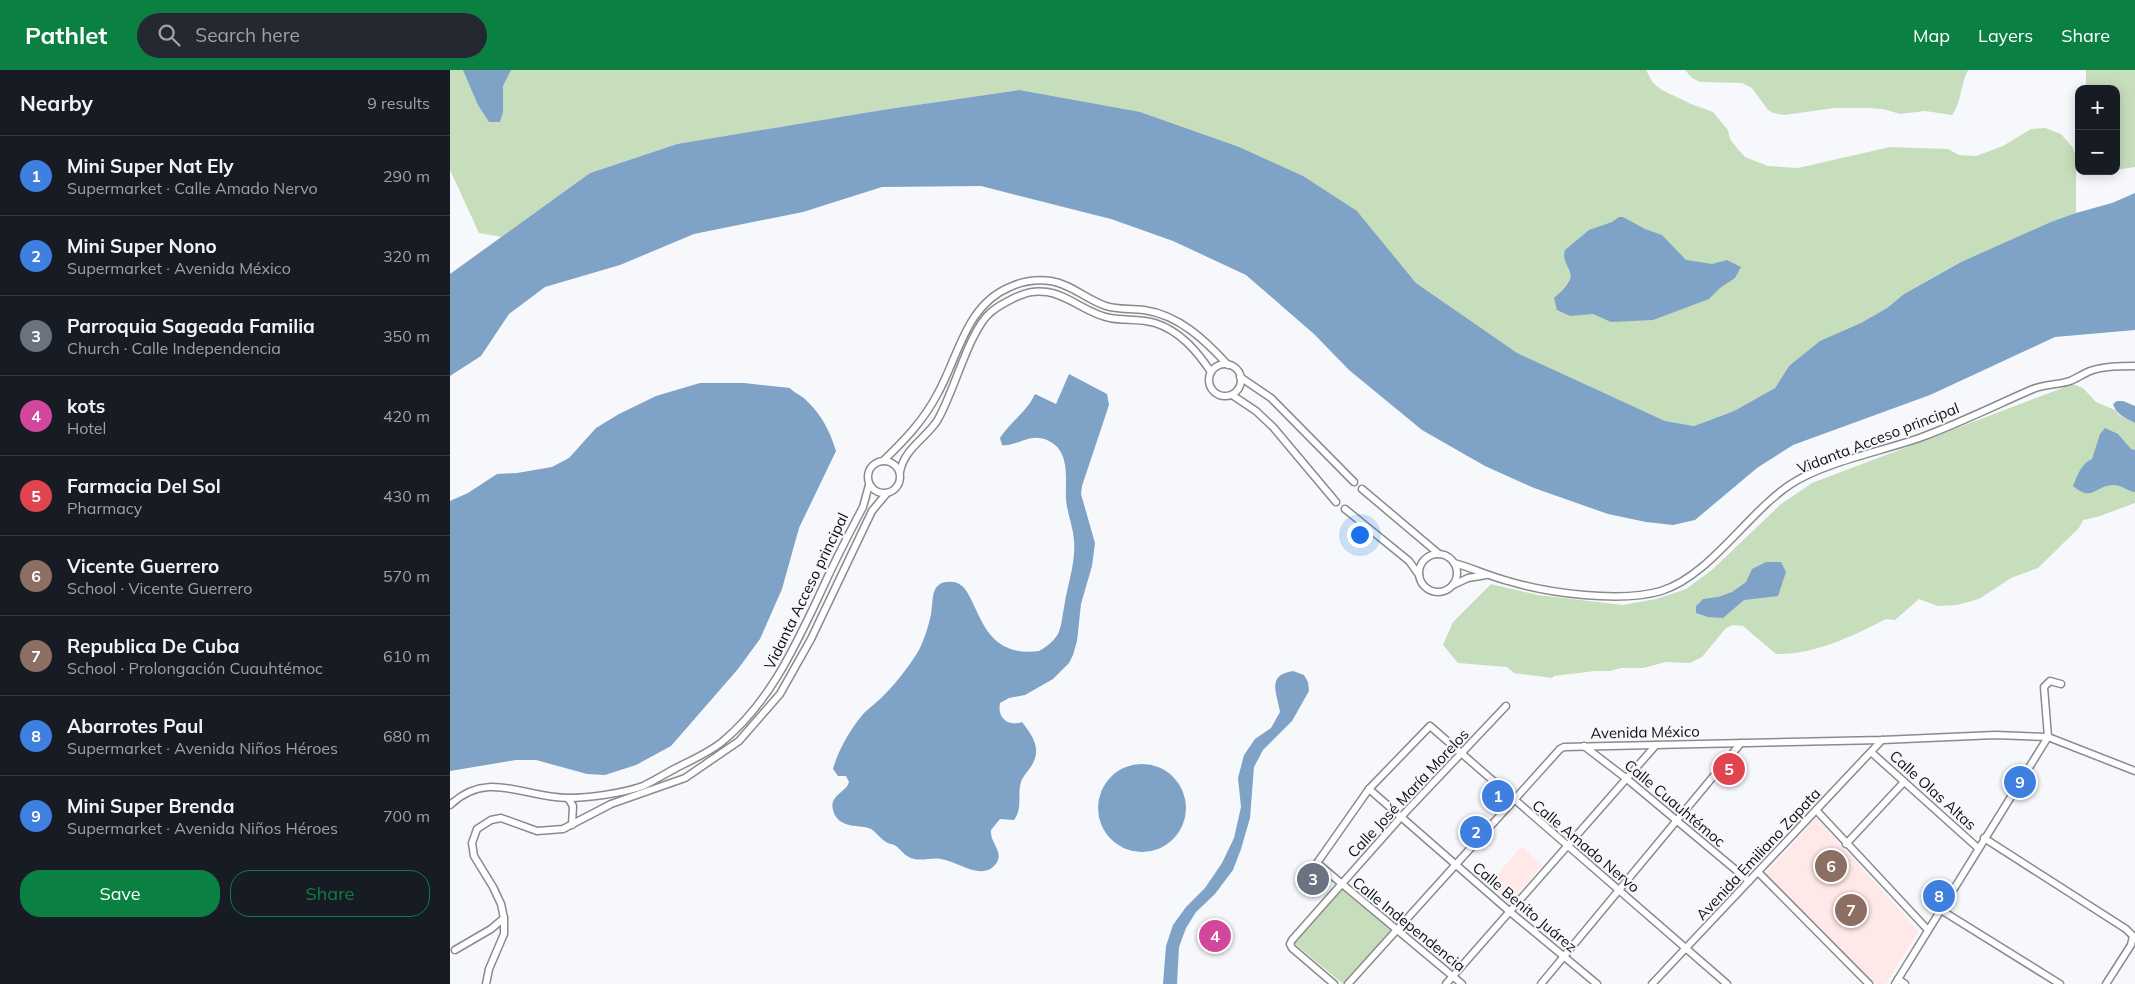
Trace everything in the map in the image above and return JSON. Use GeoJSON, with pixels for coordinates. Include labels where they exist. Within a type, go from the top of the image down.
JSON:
{"type":"FeatureCollection","features":[{"type":"Feature","properties":{"kind":"street","name":"Vidanta Acceso principal"},"geometry":{"type":"LineString","coordinates":[[450,806],[459,797],[477,788],[496,786],[568,798],[634,788],[701,756],[722,741],[771,688],[784,669],[843,543],[863,507],[869,485],[870,469],[873,464],[883,461],[917,427],[949,373],[972,319],[980,307],[995,293],[1020,282],[1052,281],[1098,304],[1110,308],[1145,310],[1166,316],[1189,328],[1236,369],[1240,377],[1271,398],[1354,482]]}},
{"type":"Feature","properties":{"kind":"street"},"geometry":{"type":"LineString","coordinates":[[486,984],[489,969],[504,934],[504,918],[501,904],[493,887],[474,856],[472,842],[477,829],[482,824],[501,818],[537,831],[572,825],[611,804],[685,778],[739,740],[780,694],[811,640],[872,511],[887,493],[897,487],[900,482],[902,461],[907,453],[937,421],[951,394],[977,330],[989,313],[1001,304],[1023,294],[1035,291],[1048,292],[1059,295],[1101,316],[1155,323],[1182,337],[1201,356],[1211,372]]}},
{"type":"Feature","properties":{"kind":"street"},"geometry":{"type":"LineString","coordinates":[[1228,364],[1218,366],[1211,372],[1209,382],[1213,391],[1222,396],[1232,394],[1239,387],[1240,377]]}},
{"type":"Feature","properties":{"kind":"street","name":"Vidanta Acceso principal"},"geometry":{"type":"LineString","coordinates":[[1454,563],[1488,575],[1549,590],[1581,594],[1642,595],[1661,590],[1679,583],[1709,560],[1777,494],[1792,483],[1817,471],[1923,436],[2041,386],[2068,382],[2098,369],[2135,366]]}},
{"type":"Feature","properties":{"kind":"street"},"geometry":{"type":"LineString","coordinates":[[1232,394],[1273,426],[1336,502]]}},
{"type":"Feature","properties":{"kind":"street"},"geometry":{"type":"LineString","coordinates":[[883,461],[893,464],[900,472]]}},
{"type":"Feature","properties":{"kind":"street"},"geometry":{"type":"LineString","coordinates":[[869,485],[877,492],[887,493]]}},
{"type":"Feature","properties":{"kind":"street"},"geometry":{"type":"LineString","coordinates":[[1362,489],[1439,554]]}},
{"type":"Feature","properties":{"kind":"street"},"geometry":{"type":"LineString","coordinates":[[1345,509],[1409,561],[1421,581],[1430,590],[1442,591],[1468,578],[1488,575]]}},
{"type":"Feature","properties":{"kind":"street"},"geometry":{"type":"LineString","coordinates":[[1419,575],[1419,570],[1424,560],[1434,554],[1445,555],[1454,563],[1457,574],[1452,585]]}},
{"type":"Feature","properties":{"kind":"street"},"geometry":{"type":"LineString","coordinates":[[1905,984],[1896,982],[2048,737],[2044,687],[2050,680],[2061,684]]}},
{"type":"Feature","properties":{"kind":"street","name":"Calle José María Morelos"},"geometry":{"type":"LineString","coordinates":[[1334,984],[1292,948],[1290,944],[1401,817],[1506,706]]}},
{"type":"Feature","properties":{"kind":"street","name":"Calle Amado Nervo"},"geometry":{"type":"LineString","coordinates":[[1369,789],[1430,726],[1512,800],[1620,890],[1727,984]]}},
{"type":"Feature","properties":{"kind":"street","name":"Avenida México"},"geometry":{"type":"LineString","coordinates":[[1348,984],[1512,800],[1564,747],[1882,740],[1995,735],[2048,737],[2135,771]]}},
{"type":"Feature","properties":{"kind":"street","name":"Avenida Emiliano Zapata"},"geometry":{"type":"LineString","coordinates":[[1652,984],[1882,740]]}},
{"type":"Feature","properties":{"kind":"street"},"geometry":{"type":"LineString","coordinates":[[1541,984],[1742,743]]}},
{"type":"Feature","properties":{"kind":"street"},"geometry":{"type":"LineString","coordinates":[[1446,984],[1656,744]]}},
{"type":"Feature","properties":{"kind":"street","name":"Calle Cuauhtémoc"},"geometry":{"type":"LineString","coordinates":[[1584,746],[1627,779],[1749,881]]}},
{"type":"Feature","properties":{"kind":"street","name":"Calle Olas Altas"},"geometry":{"type":"LineString","coordinates":[[1871,752],[1978,848]]}},
{"type":"Feature","properties":{"kind":"street"},"geometry":{"type":"LineString","coordinates":[[1846,844],[1904,782]]}},
{"type":"Feature","properties":{"kind":"street","name":"Calle Benito Juárez"},"geometry":{"type":"LineString","coordinates":[[1369,789],[1509,911],[1597,984]]}},
{"type":"Feature","properties":{"kind":"street","name":"Calle Independencia"},"geometry":{"type":"LineString","coordinates":[[1369,789],[1317,862],[1462,984]]}},
{"type":"Feature","properties":{"kind":"street"},"geometry":{"type":"LineString","coordinates":[[568,798],[573,806],[572,825]]}},
{"type":"Feature","properties":{"kind":"street"},"geometry":{"type":"LineString","coordinates":[[1817,811],[1928,930]]}},
{"type":"Feature","properties":{"kind":"street"},"geometry":{"type":"LineString","coordinates":[[1984,838],[2126,929],[2133,936],[2131,945],[2106,984]]}},
{"type":"Feature","properties":{"kind":"street"},"geometry":{"type":"LineString","coordinates":[[1758,872],[1869,984]]}},
{"type":"Feature","properties":{"kind":"street"},"geometry":{"type":"LineString","coordinates":[[1941,910],[2060,984]]}},
{"type":"Feature","properties":{"kind":"street"},"geometry":{"type":"LineString","coordinates":[[455,950],[491,929],[504,918]]}},
{"type":"Feature","properties":{"kind":"shaded area"},"geometry":{"type":"Polygon","coordinates":[[[1816,818],[1919,931],[1886,984],[1875,984],[1765,874],[1816,818]]]}},
{"type":"Feature","properties":{"kind":"shaded area"},"geometry":{"type":"Polygon","coordinates":[[[1522,846],[1542,865],[1510,904],[1488,885],[1522,846]]]}},
{"type":"Feature","properties":{"kind":"green space"},"geometry":{"type":"Polygon","coordinates":[[[450,70],[1646,70],[1653,83],[1662,90],[1713,112],[1728,130],[1730,139],[1745,157],[1768,166],[1798,168],[1890,147],[1948,149],[1959,155],[1976,156],[2003,146],[2031,129],[2045,128],[2061,134],[2073,148],[2075,153],[2076,213],[1961,262],[1930,279],[1904,294],[1887,308],[1789,366],[1775,388],[1734,411],[1694,426],[1665,421],[1517,354],[1416,283],[1357,211],[1019,90],[882,110],[677,144],[590,173],[502,237],[479,233],[450,170],[450,70]]]}},
{"type":"Feature","properties":{"kind":"green space"},"geometry":{"type":"Polygon","coordinates":[[[1685,70],[1968,70],[1958,105],[1952,115],[1925,111],[1900,114],[1883,109],[1835,108],[1784,115],[1768,110],[1752,88],[1742,83],[1700,82],[1692,78],[1685,70]]]}},
{"type":"Feature","properties":{"kind":"green space"},"geometry":{"type":"Polygon","coordinates":[[[2086,70],[2135,70],[2135,167],[2120,169],[2120,85],[2085,85],[2086,70]]]}},
{"type":"Feature","properties":{"kind":"green space"},"geometry":{"type":"Polygon","coordinates":[[[2073,384],[2083,388],[2096,402],[2115,410],[2119,415],[2135,423],[2135,503],[2083,520],[2079,528],[2038,568],[2011,578],[1979,599],[1957,605],[1938,606],[1919,599],[1895,620],[1886,619],[1847,638],[1805,651],[1776,654],[1743,626],[1733,625],[1726,628],[1702,657],[1690,663],[1666,662],[1643,668],[1621,668],[1610,671],[1554,676],[1552,678],[1514,673],[1507,667],[1458,663],[1443,645],[1453,622],[1491,584],[1538,595],[1623,605],[1656,599],[1686,589],[1713,569],[1781,504],[1812,483],[2073,384]]]}},
{"type":"Feature","properties":{"kind":"green space"},"geometry":{"type":"Polygon","coordinates":[[[1341,889],[1392,931],[1343,984],[1294,943],[1341,889]]]}},
{"type":"Feature","properties":{"kind":"water"},"geometry":{"type":"Polygon","coordinates":[[[463,70],[511,70],[503,86],[503,112],[500,122],[489,122],[478,105],[463,70]]]}},
{"type":"Feature","properties":{"kind":"water"},"geometry":{"type":"Polygon","coordinates":[[[1019,90],[1140,112],[1239,147],[1303,176],[1357,211],[1416,283],[1517,353],[1665,421],[1694,426],[1734,411],[1775,388],[1789,366],[1820,341],[1861,323],[1887,308],[1904,294],[1961,262],[2051,222],[2112,203],[2135,193],[2135,330],[2055,337],[1930,395],[1793,445],[1757,468],[1695,520],[1673,525],[1646,522],[1608,514],[1534,488],[1485,466],[1422,430],[1349,370],[1314,334],[1246,275],[1173,241],[1111,219],[981,186],[882,187],[803,212],[694,234],[620,265],[545,287],[509,314],[481,356],[450,376],[450,274],[590,173],[677,144],[882,110],[1019,90]]]}},
{"type":"Feature","properties":{"kind":"water"},"geometry":{"type":"Polygon","coordinates":[[[1619,217],[1623,217],[1645,229],[1662,235],[1686,260],[1712,264],[1727,260],[1741,267],[1735,278],[1720,288],[1709,299],[1653,320],[1611,322],[1593,314],[1570,316],[1557,310],[1554,298],[1565,287],[1571,275],[1564,255],[1565,250],[1589,230],[1612,222],[1619,217]]]}},
{"type":"Feature","properties":{"kind":"water"},"geometry":{"type":"Polygon","coordinates":[[[1069,374],[1107,394],[1109,405],[1082,486],[1081,494],[1095,543],[1092,566],[1081,604],[1077,641],[1073,655],[1069,663],[1053,679],[1025,695],[1009,698],[1000,703],[1000,713],[1005,720],[1012,723],[1022,722],[1026,727],[1036,747],[1036,753],[1032,765],[1021,782],[1017,815],[1014,820],[1000,819],[991,830],[992,839],[999,856],[995,865],[983,871],[976,871],[947,860],[918,860],[911,858],[896,846],[886,842],[871,829],[850,825],[840,821],[836,816],[832,805],[833,801],[849,782],[846,776],[838,776],[833,769],[835,762],[846,739],[859,719],[895,683],[919,650],[929,623],[934,592],[940,584],[953,582],[962,586],[969,595],[981,621],[990,634],[1001,644],[1017,651],[1039,651],[1050,644],[1058,634],[1073,566],[1074,549],[1066,499],[1064,459],[1056,446],[1042,438],[1030,438],[1013,444],[1002,445],[1000,438],[1035,394],[1056,404],[1069,374]]]}},
{"type":"Feature","properties":{"kind":"water"},"geometry":{"type":"Polygon","coordinates":[[[700,383],[744,383],[790,388],[804,398],[821,417],[836,451],[799,528],[782,589],[760,639],[738,669],[671,746],[636,765],[605,775],[587,774],[536,760],[516,760],[450,771],[450,501],[468,493],[497,474],[517,473],[552,467],[569,458],[596,428],[619,414],[656,396],[700,383]]]}},
{"type":"Feature","properties":{"kind":"water"},"geometry":{"type":"Polygon","coordinates":[[[2117,401],[2123,401],[2135,406],[2135,423],[2116,411],[2113,404],[2117,401]]]}},
{"type":"Feature","properties":{"kind":"water"},"geometry":{"type":"Polygon","coordinates":[[[2105,428],[2118,434],[2131,449],[2135,450],[2135,492],[2112,485],[2085,493],[2073,486],[2082,467],[2092,459],[2100,434],[2105,428]]]}},
{"type":"Feature","properties":{"kind":"water"},"geometry":{"type":"Polygon","coordinates":[[[1766,562],[1781,562],[1786,572],[1778,596],[1744,600],[1723,618],[1708,617],[1696,613],[1696,606],[1703,599],[1718,597],[1732,592],[1746,582],[1752,569],[1766,562]]]}},
{"type":"Feature","properties":{"kind":"water"},"geometry":{"type":"Polygon","coordinates":[[[1293,671],[1304,675],[1308,682],[1309,691],[1292,721],[1263,750],[1254,767],[1250,818],[1233,870],[1215,894],[1196,912],[1186,928],[1179,947],[1177,984],[1163,984],[1166,946],[1173,925],[1186,907],[1205,888],[1222,863],[1234,838],[1241,807],[1238,778],[1244,755],[1255,739],[1271,728],[1280,712],[1275,686],[1276,681],[1279,676],[1293,671]]]}},
{"type":"Feature","properties":{"kind":"water"},"geometry":{"type":"Polygon","coordinates":[[[1142,764],[1159,767],[1167,771],[1179,783],[1183,791],[1186,808],[1183,825],[1179,833],[1167,845],[1159,849],[1142,852],[1125,849],[1117,845],[1105,833],[1101,825],[1098,808],[1101,791],[1105,783],[1117,771],[1125,767],[1142,764]]]}},
{"type":"Feature","properties":{"kind":"place","name":"Farmacia Del Sol"},"geometry":{"type":"Point","coordinates":[1729,769]}},
{"type":"Feature","properties":{"kind":"place","name":"Mini Super Brenda"},"geometry":{"type":"Point","coordinates":[2020,782]}},
{"type":"Feature","properties":{"kind":"place","name":"Mini Super Nat Ely"},"geometry":{"type":"Point","coordinates":[1498,796]}},
{"type":"Feature","properties":{"kind":"place","name":"Mini Super Nono"},"geometry":{"type":"Point","coordinates":[1476,832]}},
{"type":"Feature","properties":{"kind":"place","name":"Vicente Guerrero"},"geometry":{"type":"Point","coordinates":[1831,866]}},
{"type":"Feature","properties":{"kind":"place","name":"Parroquia Sageada Familia"},"geometry":{"type":"Point","coordinates":[1313,879]}},
{"type":"Feature","properties":{"kind":"place","name":"Abarrotes Paul"},"geometry":{"type":"Point","coordinates":[1939,896]}},
{"type":"Feature","properties":{"kind":"place","name":"Republica De Cuba"},"geometry":{"type":"Point","coordinates":[1851,910]}},
{"type":"Feature","properties":{"kind":"place","name":"kots"},"geometry":{"type":"Point","coordinates":[1215,936]}}]}
